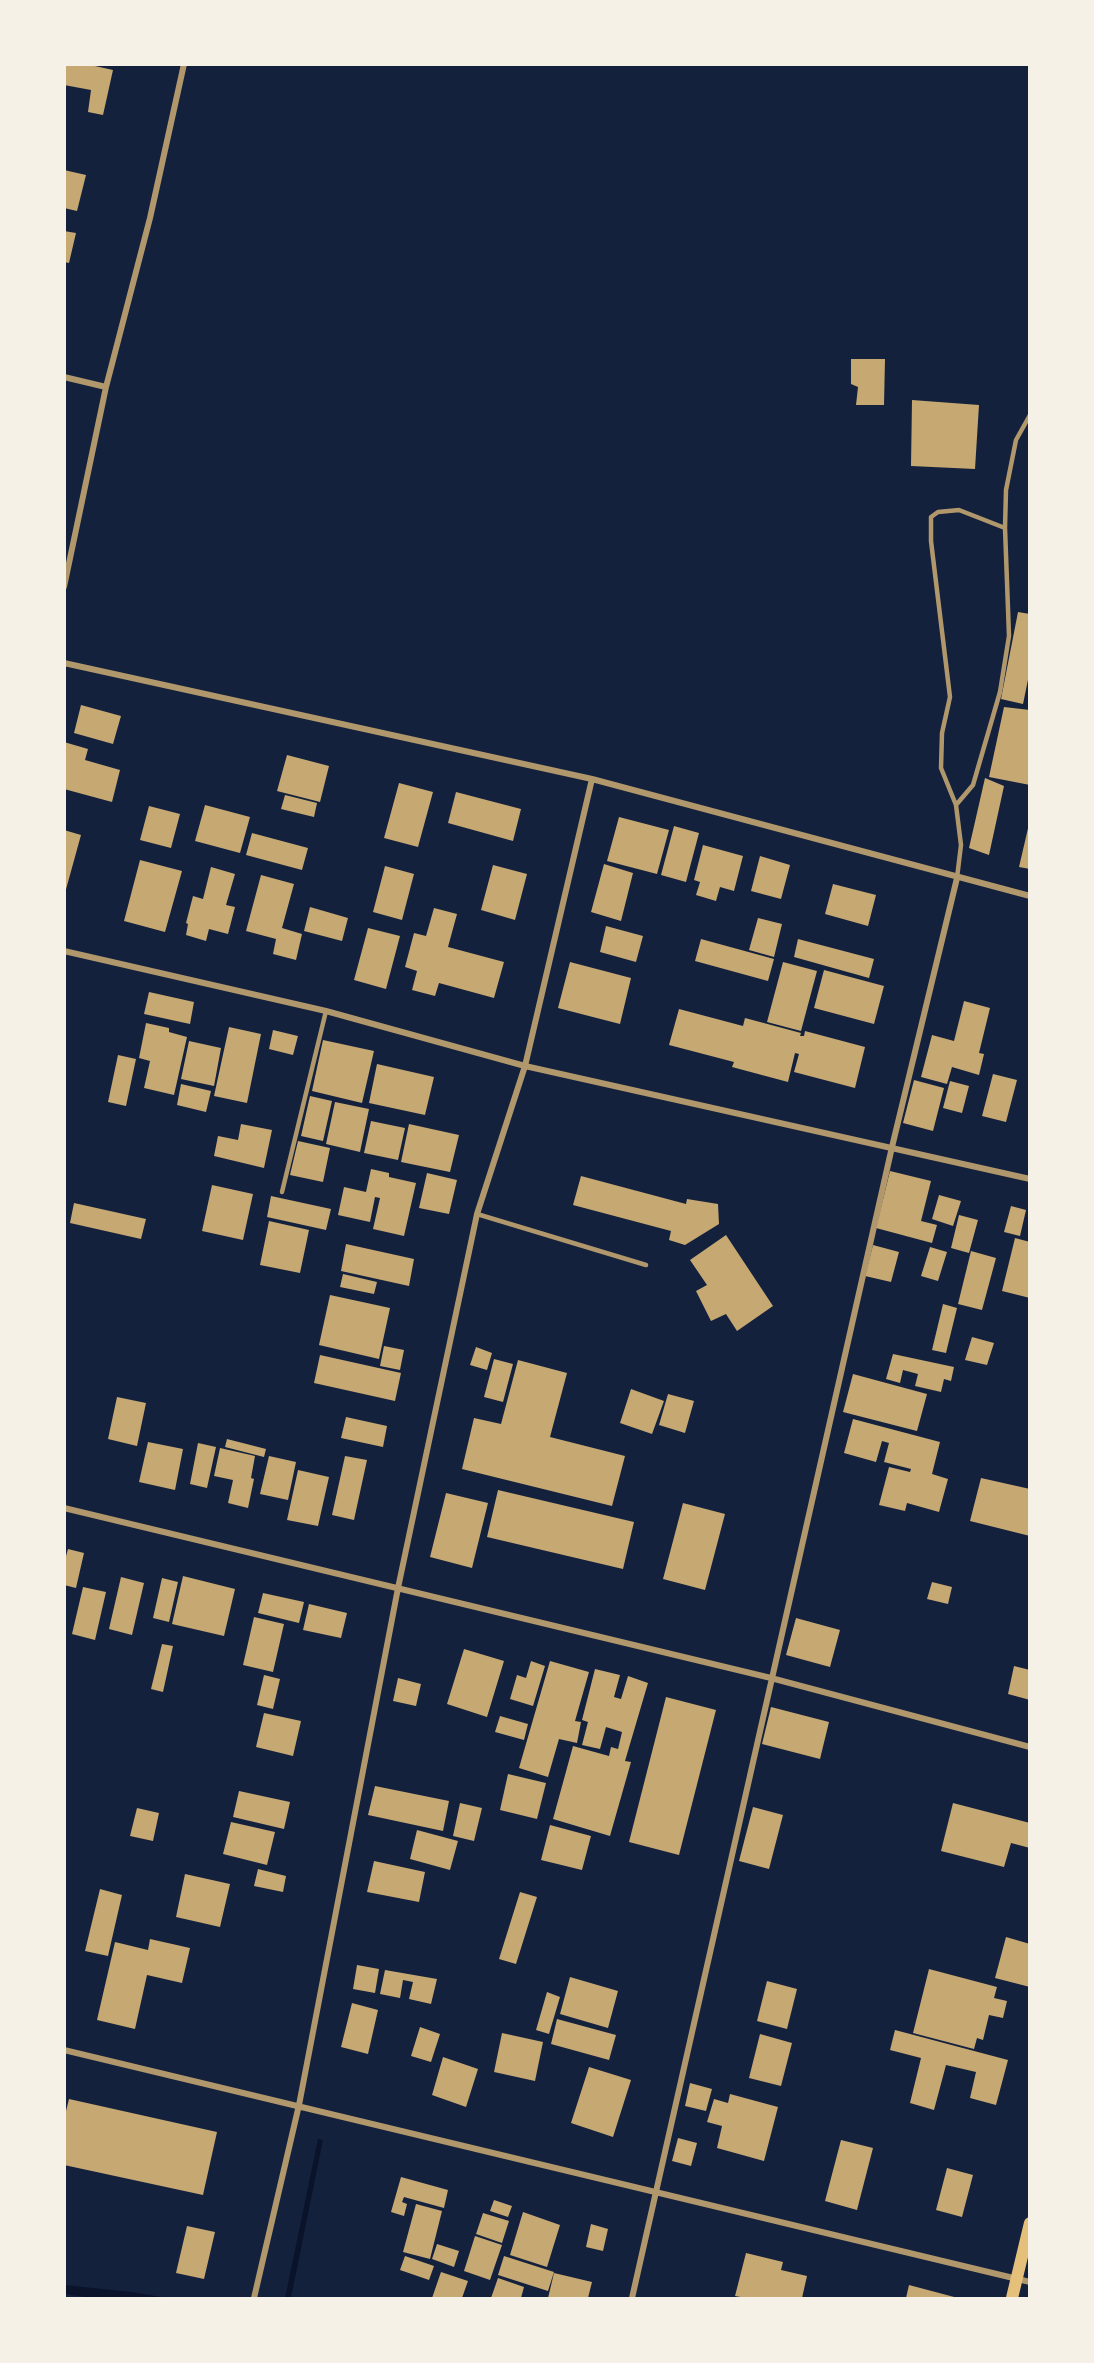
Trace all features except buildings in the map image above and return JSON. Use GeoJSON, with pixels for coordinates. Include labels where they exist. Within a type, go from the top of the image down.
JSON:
{"type":"FeatureCollection","features":[{"type":"Feature","properties":{"kind":"main road"},"geometry":{"type":"LineString","coordinates":[[1012,2298],[1023,2280],[1029,2223]]}},
{"type":"Feature","properties":{"kind":"street"},"geometry":{"type":"LineString","coordinates":[[64,587],[106,387],[150,218],[184,64]]}},
{"type":"Feature","properties":{"kind":"street"},"geometry":{"type":"LineString","coordinates":[[64,377],[106,387]]}},
{"type":"Feature","properties":{"kind":"street"},"geometry":{"type":"LineString","coordinates":[[64,663],[592,778],[1029,896]]}},
{"type":"Feature","properties":{"kind":"street"},"geometry":{"type":"LineString","coordinates":[[255,2295],[299,2105],[398,1588],[477,1214],[525,1066],[592,778]]}},
{"type":"Feature","properties":{"kind":"street"},"geometry":{"type":"LineString","coordinates":[[632,2298],[892,1147],[957,878]]}},
{"type":"Feature","properties":{"kind":"street"},"geometry":{"type":"LineString","coordinates":[[64,951],[326,1011],[525,1066],[1029,1179]]}},
{"type":"Feature","properties":{"kind":"street"},"geometry":{"type":"LineString","coordinates":[[64,1508],[771,1678],[1029,1747]]}},
{"type":"Feature","properties":{"kind":"street"},"geometry":{"type":"LineString","coordinates":[[64,2050],[1023,2280]]}},
{"type":"Feature","properties":{"kind":"lane"},"geometry":{"type":"LineString","coordinates":[[956,805],[973,785],[1000,692],[1009,636],[1006,490],[1016,440],[1029,415]]}},
{"type":"Feature","properties":{"kind":"lane"},"geometry":{"type":"LineString","coordinates":[[957,878],[961,845],[956,805],[941,768],[942,734],[950,698],[931,541],[931,517],[938,512],[959,510],[1005,528]]}},
{"type":"Feature","properties":{"kind":"lane"},"geometry":{"type":"LineString","coordinates":[[282,1192],[326,1011]]}},
{"type":"Feature","properties":{"kind":"lane"},"geometry":{"type":"LineString","coordinates":[[477,1214],[646,1265]]}},
{"type":"Feature","properties":{"kind":"water"},"geometry":{"type":"Polygon","coordinates":[[[318,2139],[323,2140],[291,2298],[285,2298],[318,2139]]]}},
{"type":"Feature","properties":{"kind":"water"},"geometry":{"type":"Polygon","coordinates":[[[64,2285],[167,2298],[91,2298],[65,2294],[64,2285]]]}}]}
